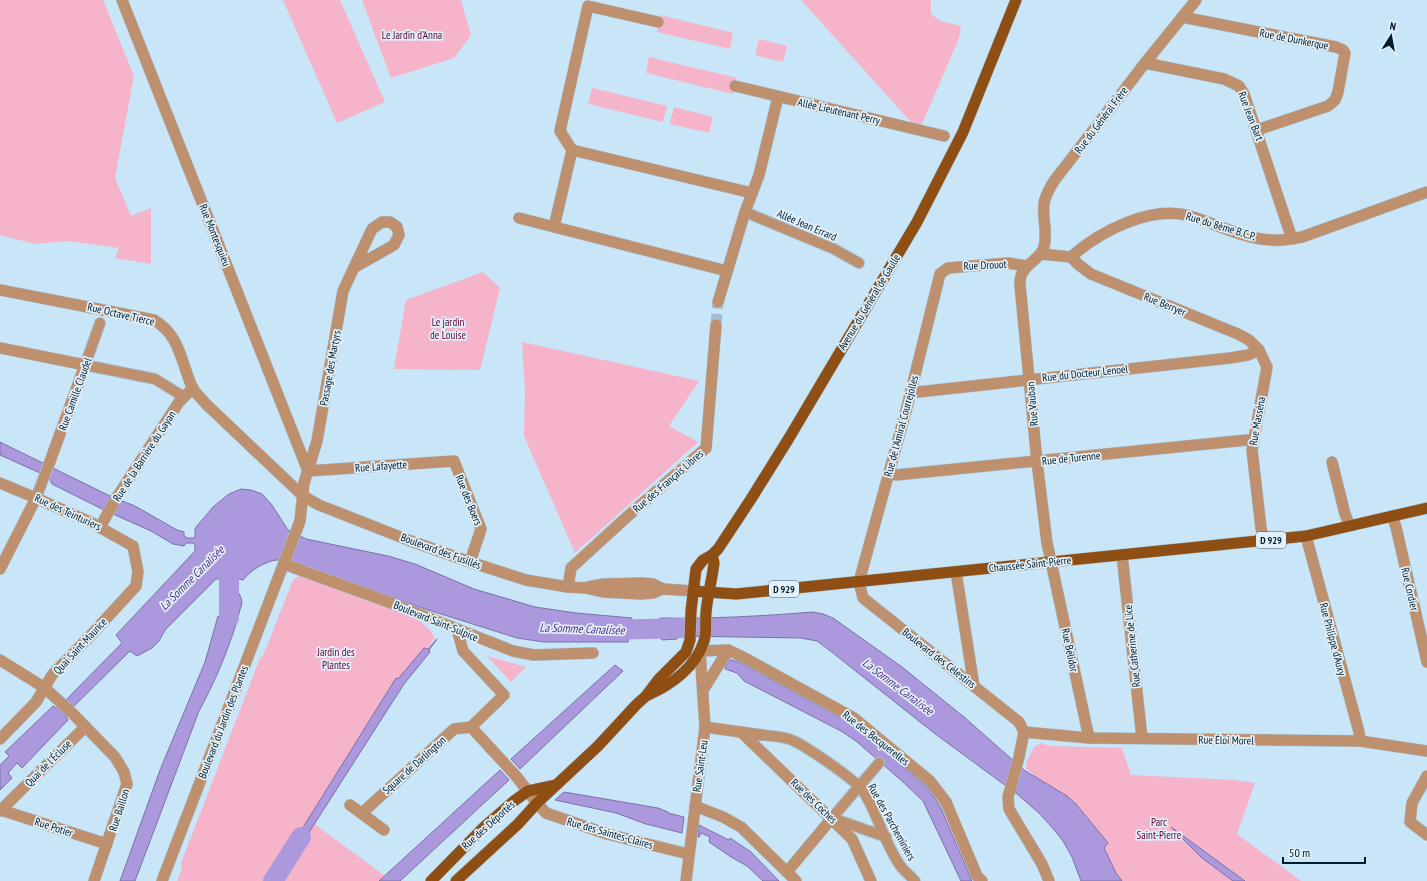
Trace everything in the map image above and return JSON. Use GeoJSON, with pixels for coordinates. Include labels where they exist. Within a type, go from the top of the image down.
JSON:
{"type":"FeatureCollection","features":[{"type":"Feature","properties":{"kind":"main road","name":"Avenue du Général de Gaulle"},"geometry":{"type":"LineString","coordinates":[[712,555],[751,499],[789,438],[917,222],[963,132],[1016,0]]}},
{"type":"Feature","properties":{"kind":"main road","name":"Chaussée Saint-Pierre"},"geometry":{"type":"LineString","coordinates":[[709,592],[736,594],[1306,536],[1427,508]]}},
{"type":"Feature","properties":{"kind":"main road"},"geometry":{"type":"LineString","coordinates":[[693,591],[696,569],[703,560],[712,555],[714,563],[709,592]]}},
{"type":"Feature","properties":{"kind":"main road","name":"D 929"},"geometry":{"type":"LineString","coordinates":[[693,591],[709,592]]}},
{"type":"Feature","properties":{"kind":"main road","name":"Rue des Déportés"},"geometry":{"type":"LineString","coordinates":[[456,881],[518,824],[536,803],[584,759],[646,696],[658,680],[686,652],[690,640],[693,591]]}},
{"type":"Feature","properties":{"kind":"main road","name":"Rue des Déportés"},"geometry":{"type":"LineString","coordinates":[[646,696],[660,690],[672,682],[690,665],[700,651],[705,639],[706,612],[709,592]]}},
{"type":"Feature","properties":{"kind":"main road","name":"Rue des Déportés"},"geometry":{"type":"LineString","coordinates":[[430,881],[483,828],[528,791],[556,785]]}},
{"type":"Feature","properties":{"kind":"street","name":"Rue Montesquieu"},"geometry":{"type":"LineString","coordinates":[[122,0],[308,471]]}},
{"type":"Feature","properties":{"kind":"street","name":"Rue du Général Frère"},"geometry":{"type":"LineString","coordinates":[[1041,254],[1046,240],[1044,204],[1047,193],[1054,181],[1144,63],[1196,0]]}},
{"type":"Feature","properties":{"kind":"street"},"geometry":{"type":"LineString","coordinates":[[658,22],[588,6],[560,131],[572,150],[752,193]]}},
{"type":"Feature","properties":{"kind":"street","name":"Rue de Dunkerque"},"geometry":{"type":"LineString","coordinates":[[1182,17],[1336,47],[1343,50],[1345,53],[1338,92],[1335,100],[1328,106],[1257,130]]}},
{"type":"Feature","properties":{"kind":"street","name":"Rue Jean Bart"},"geometry":{"type":"LineString","coordinates":[[1144,63],[1224,78],[1239,86],[1244,94],[1257,130],[1292,239]]}},
{"type":"Feature","properties":{"kind":"street","name":"Allée Lieutenant Perry"},"geometry":{"type":"LineString","coordinates":[[735,86],[944,136]]}},
{"type":"Feature","properties":{"kind":"street"},"geometry":{"type":"LineString","coordinates":[[718,302],[745,212],[759,175],[778,97]]}},
{"type":"Feature","properties":{"kind":"street"},"geometry":{"type":"LineString","coordinates":[[554,227],[572,150]]}},
{"type":"Feature","properties":{"kind":"street","name":"Rue du 8ème B.C.P."},"geometry":{"type":"LineString","coordinates":[[1071,257],[1085,245],[1132,220],[1167,213],[1188,215],[1250,237],[1272,240],[1292,239],[1302,237],[1427,192]]}},
{"type":"Feature","properties":{"kind":"street","name":"Allée Jean Errard"},"geometry":{"type":"LineString","coordinates":[[745,212],[834,249],[859,263]]}},
{"type":"Feature","properties":{"kind":"street"},"geometry":{"type":"LineString","coordinates":[[519,218],[727,271]]}},
{"type":"Feature","properties":{"kind":"street"},"geometry":{"type":"LineString","coordinates":[[1041,254],[1071,257]]}},
{"type":"Feature","properties":{"kind":"street","name":"Rue Vauban"},"geometry":{"type":"LineString","coordinates":[[1041,254],[1027,266],[1021,275],[1020,285],[1037,462],[1051,562]]}},
{"type":"Feature","properties":{"kind":"street","name":"Rue Berryer"},"geometry":{"type":"LineString","coordinates":[[1071,257],[1079,266],[1091,274],[1238,334],[1249,340],[1259,350]]}},
{"type":"Feature","properties":{"kind":"street","name":"Rue Drouot"},"geometry":{"type":"LineString","coordinates":[[943,271],[948,268],[1008,263],[1027,266]]}},
{"type":"Feature","properties":{"kind":"street","name":"Passage des Martyrs"},"geometry":{"type":"LineString","coordinates":[[298,530],[304,483],[317,441],[343,291],[355,267]]}},
{"type":"Feature","properties":{"kind":"street","name":"Rue de l'Amiral Courrejolles"},"geometry":{"type":"LineString","coordinates":[[858,582],[907,407],[940,274],[943,271]]}},
{"type":"Feature","properties":{"kind":"street","name":"Rue Octave Tierce"},"geometry":{"type":"LineString","coordinates":[[0,290],[154,320],[163,325],[171,334],[178,348],[193,388],[206,404],[302,496]]}},
{"type":"Feature","properties":{"kind":"street","name":"Rue Camille Claudel"},"geometry":{"type":"LineString","coordinates":[[49,464],[100,323]]}},
{"type":"Feature","properties":{"kind":"street","name":"Rue des Français Libres"},"geometry":{"type":"LineString","coordinates":[[568,587],[571,568],[706,448],[716,324]]}},
{"type":"Feature","properties":{"kind":"street"},"geometry":{"type":"LineString","coordinates":[[0,348],[155,379],[184,397]]}},
{"type":"Feature","properties":{"kind":"street","name":"Rue du Docteur Lenoel"},"geometry":{"type":"LineString","coordinates":[[911,390],[918,392],[1230,358],[1248,355],[1259,350]]}},
{"type":"Feature","properties":{"kind":"street","name":"Rue Masséna"},"geometry":{"type":"LineString","coordinates":[[1259,350],[1267,367],[1252,450],[1264,540]]}},
{"type":"Feature","properties":{"kind":"street","name":"Rue de la Barrière du Gayan"},"geometry":{"type":"LineString","coordinates":[[100,526],[117,497],[184,397],[193,388]]}},
{"type":"Feature","properties":{"kind":"street","name":"Rue de Turenne"},"geometry":{"type":"LineString","coordinates":[[889,473],[896,475],[1254,440]]}},
{"type":"Feature","properties":{"kind":"street","name":"Rue Lafayette"},"geometry":{"type":"LineString","coordinates":[[308,471],[454,461]]}},
{"type":"Feature","properties":{"kind":"street","name":"Rue des Boers"},"geometry":{"type":"LineString","coordinates":[[454,461],[481,529],[470,562]]}},
{"type":"Feature","properties":{"kind":"street"},"geometry":{"type":"LineString","coordinates":[[1332,462],[1345,514],[1350,526]]}},
{"type":"Feature","properties":{"kind":"street"},"geometry":{"type":"LineString","coordinates":[[0,569],[36,498],[49,464]]}},
{"type":"Feature","properties":{"kind":"street","name":"Rue des Teinturiers"},"geometry":{"type":"LineString","coordinates":[[0,483],[100,526],[133,546]]}},
{"type":"Feature","properties":{"kind":"street","name":"Boulevard des Fusillés"},"geometry":{"type":"LineString","coordinates":[[302,496],[319,505],[408,540],[526,580],[568,587],[585,588],[604,584],[642,583],[653,584],[663,589],[693,591]]}},
{"type":"Feature","properties":{"kind":"street","name":"Rue Cordier"},"geometry":{"type":"LineString","coordinates":[[1392,516],[1396,527],[1427,662]]}},
{"type":"Feature","properties":{"kind":"street","name":"Boulevard du Jardin des Plantes"},"geometry":{"type":"LineString","coordinates":[[162,881],[298,530]]}},
{"type":"Feature","properties":{"kind":"street","name":"Rue Philippe d'Auxy"},"geometry":{"type":"LineString","coordinates":[[1306,536],[1359,732],[1360,742]]}},
{"type":"Feature","properties":{"kind":"street","name":"Quai Saint-Maurice"},"geometry":{"type":"LineString","coordinates":[[0,739],[48,691],[52,675],[136,586],[138,572],[133,546]]}},
{"type":"Feature","properties":{"kind":"street","name":"Rue Catherine de Lice"},"geometry":{"type":"LineString","coordinates":[[1122,555],[1142,738]]}},
{"type":"Feature","properties":{"kind":"street","name":"Rue Bélidor"},"geometry":{"type":"LineString","coordinates":[[1051,562],[1089,738]]}},
{"type":"Feature","properties":{"kind":"street","name":"Boulevard Saint-Sulpice"},"geometry":{"type":"LineString","coordinates":[[284,564],[394,604],[513,651],[534,654],[592,653]]}},
{"type":"Feature","properties":{"kind":"street"},"geometry":{"type":"LineString","coordinates":[[956,572],[974,686]]}},
{"type":"Feature","properties":{"kind":"street","name":"Boulevard des Célestins"},"geometry":{"type":"LineString","coordinates":[[858,582],[863,598],[1019,722],[1024,732]]}},
{"type":"Feature","properties":{"kind":"street"},"geometry":{"type":"LineString","coordinates":[[457,629],[463,650],[504,696],[471,727],[505,763],[528,791]]}},
{"type":"Feature","properties":{"kind":"street"},"geometry":{"type":"LineString","coordinates":[[700,651],[728,650]]}},
{"type":"Feature","properties":{"kind":"street"},"geometry":{"type":"LineString","coordinates":[[703,690],[728,650]]}},
{"type":"Feature","properties":{"kind":"street","name":"Rue des Becquerelles"},"geometry":{"type":"LineString","coordinates":[[728,650],[854,718],[930,781],[946,802],[977,879]]}},
{"type":"Feature","properties":{"kind":"street","name":"Rue Saint-Leu"},"geometry":{"type":"LineString","coordinates":[[686,881],[690,837],[705,727],[700,651]]}},
{"type":"Feature","properties":{"kind":"street"},"geometry":{"type":"LineString","coordinates":[[0,660],[48,691],[85,727]]}},
{"type":"Feature","properties":{"kind":"street","name":"Quai de l'Écluse"},"geometry":{"type":"LineString","coordinates":[[0,810],[85,727]]}},
{"type":"Feature","properties":{"kind":"street","name":"Rue Baillon"},"geometry":{"type":"LineString","coordinates":[[85,727],[114,757],[124,772],[127,784],[94,881]]}},
{"type":"Feature","properties":{"kind":"street","name":"Square de Darlington"},"geometry":{"type":"LineString","coordinates":[[362,813],[454,729],[471,727]]}},
{"type":"Feature","properties":{"kind":"street"},"geometry":{"type":"LineString","coordinates":[[705,727],[762,735]]}},
{"type":"Feature","properties":{"kind":"street","name":"Rue des Coches"},"geometry":{"type":"LineString","coordinates":[[741,732],[832,818],[852,839],[871,881]]}},
{"type":"Feature","properties":{"kind":"street"},"geometry":{"type":"LineString","coordinates":[[1024,732],[1008,797],[1009,809],[1042,864],[1049,881]]}},
{"type":"Feature","properties":{"kind":"street","name":"Rue Éloi Morel"},"geometry":{"type":"LineString","coordinates":[[1024,732],[1089,738],[1360,742],[1427,751]]}},
{"type":"Feature","properties":{"kind":"street","name":"Rue des Parcheminiers"},"geometry":{"type":"LineString","coordinates":[[762,735],[781,737],[806,747],[863,790],[902,867],[915,881]]}},
{"type":"Feature","properties":{"kind":"street"},"geometry":{"type":"LineString","coordinates":[[787,872],[879,764]]}},
{"type":"Feature","properties":{"kind":"street"},"geometry":{"type":"LineString","coordinates":[[1427,776],[1412,803],[1410,822],[1427,835]]}},
{"type":"Feature","properties":{"kind":"street","name":"Rue des Saintes-Claires"},"geometry":{"type":"LineString","coordinates":[[528,791],[536,803],[546,813],[607,834],[688,854]]}},
{"type":"Feature","properties":{"kind":"street"},"geometry":{"type":"LineString","coordinates":[[350,805],[384,830]]}},
{"type":"Feature","properties":{"kind":"street"},"geometry":{"type":"LineString","coordinates":[[695,806],[723,817],[741,827],[796,881]]}},
{"type":"Feature","properties":{"kind":"street","name":"Rue Potier"},"geometry":{"type":"LineString","coordinates":[[0,810],[107,844]]}},
{"type":"Feature","properties":{"kind":"street"},"geometry":{"type":"LineString","coordinates":[[832,818],[886,837]]}},
{"type":"Feature","properties":{"kind":"green space"},"geometry":{"type":"Polygon","coordinates":[[[0,0],[103,0],[134,76],[115,178],[131,216],[151,208],[151,264],[115,258],[119,248],[68,241],[35,244],[0,235],[0,0]]]}},
{"type":"Feature","properties":{"kind":"green space"},"geometry":{"type":"Polygon","coordinates":[[[283,0],[340,0],[385,102],[337,123],[283,0]]]}},
{"type":"Feature","properties":{"kind":"green space","name":"Le Jardin d'Anna"},"geometry":{"type":"Polygon","coordinates":[[[362,0],[461,0],[471,35],[454,58],[391,78],[362,0]]]}},
{"type":"Feature","properties":{"kind":"green space"},"geometry":{"type":"Polygon","coordinates":[[[801,0],[931,0],[931,14],[940,21],[961,26],[959,38],[919,131],[801,0]]]}},
{"type":"Feature","properties":{"kind":"green space"},"geometry":{"type":"Polygon","coordinates":[[[660,15],[733,33],[730,49],[657,32],[660,15]]]}},
{"type":"Feature","properties":{"kind":"green space"},"geometry":{"type":"Polygon","coordinates":[[[759,39],[787,46],[783,62],[755,55],[759,39]]]}},
{"type":"Feature","properties":{"kind":"green space"},"geometry":{"type":"Polygon","coordinates":[[[649,57],[737,78],[733,94],[646,73],[649,57]]]}},
{"type":"Feature","properties":{"kind":"green space"},"geometry":{"type":"Polygon","coordinates":[[[592,88],[667,106],[663,122],[588,104],[592,88]]]}},
{"type":"Feature","properties":{"kind":"green space"},"geometry":{"type":"Polygon","coordinates":[[[674,107],[713,117],[709,133],[670,124],[674,107]]]}},
{"type":"Feature","properties":{"kind":"green space","name":"Le jardin de Louise"},"geometry":{"type":"Polygon","coordinates":[[[483,272],[500,288],[480,370],[394,369],[406,300],[483,272]]]}},
{"type":"Feature","properties":{"kind":"green space"},"geometry":{"type":"Polygon","coordinates":[[[522,342],[699,381],[669,426],[698,442],[575,553],[524,436],[525,391],[522,342]]]}},
{"type":"Feature","properties":{"kind":"green space","name":"Jardin des Plantes"},"geometry":{"type":"Polygon","coordinates":[[[302,574],[411,614],[429,629],[435,638],[397,689],[309,820],[385,876],[379,881],[177,881],[182,868],[181,863],[260,658],[263,656],[293,580],[302,574]]]}},
{"type":"Feature","properties":{"kind":"green space"},"geometry":{"type":"Polygon","coordinates":[[[487,656],[526,667],[511,682],[487,656]]]}},
{"type":"Feature","properties":{"kind":"green space","name":"Parc Saint-Pierre"},"geometry":{"type":"Polygon","coordinates":[[[1042,743],[1050,746],[1122,748],[1131,775],[1234,780],[1255,783],[1237,834],[1301,881],[1122,881],[1116,873],[1104,848],[1108,843],[1067,796],[1026,769],[1027,761],[1034,747],[1042,743]]]}},
{"type":"Feature","properties":{"kind":"water"},"geometry":{"type":"Polygon","coordinates":[[[0,442],[112,497],[135,506],[177,530],[184,532],[184,536],[187,538],[194,538],[195,529],[197,526],[213,507],[229,494],[241,489],[251,490],[262,494],[272,505],[288,530],[306,539],[388,556],[415,564],[474,589],[535,607],[576,613],[632,618],[628,642],[544,642],[517,638],[419,607],[293,562],[279,560],[263,564],[243,580],[238,579],[236,582],[236,588],[242,604],[222,664],[199,711],[135,881],[120,881],[160,770],[205,662],[218,616],[221,617],[221,581],[216,579],[165,630],[159,641],[152,648],[137,656],[130,651],[65,715],[68,720],[22,768],[17,763],[8,773],[12,778],[0,790],[0,765],[9,756],[5,752],[53,706],[58,708],[122,643],[116,635],[195,551],[195,545],[193,543],[186,543],[184,546],[173,544],[151,531],[52,484],[49,477],[0,455],[0,442]]]}},
{"type":"Feature","properties":{"kind":"water"},"geometry":{"type":"Polygon","coordinates":[[[813,612],[833,618],[902,667],[964,717],[1024,770],[1067,796],[1076,804],[1108,843],[1104,848],[1116,873],[1122,881],[1081,881],[1072,857],[1063,841],[1040,814],[1017,794],[934,733],[817,641],[801,638],[679,636],[677,639],[662,640],[657,635],[657,624],[660,618],[736,617],[813,612]]]}},
{"type":"Feature","properties":{"kind":"water"},"geometry":{"type":"Polygon","coordinates":[[[437,639],[429,650],[430,652],[404,684],[290,862],[284,858],[396,678],[398,679],[424,648],[428,649],[437,639]]]}},
{"type":"Feature","properties":{"kind":"water"},"geometry":{"type":"Polygon","coordinates":[[[727,659],[739,662],[851,723],[927,787],[940,806],[972,881],[961,881],[923,801],[903,782],[856,741],[841,731],[744,681],[737,673],[725,669],[727,659]]]}},
{"type":"Feature","properties":{"kind":"water"},"geometry":{"type":"Polygon","coordinates":[[[615,665],[623,671],[520,769],[511,759],[615,665]]]}},
{"type":"Feature","properties":{"kind":"water"},"geometry":{"type":"Polygon","coordinates":[[[500,770],[509,780],[400,881],[379,881],[500,770]]]}},
{"type":"Feature","properties":{"kind":"water"},"geometry":{"type":"Polygon","coordinates":[[[564,792],[658,808],[668,813],[684,817],[682,833],[646,824],[616,813],[555,800],[564,792]]]}},
{"type":"Feature","properties":{"kind":"water"},"geometry":{"type":"Polygon","coordinates":[[[699,825],[729,840],[730,838],[751,852],[779,881],[763,881],[747,866],[709,842],[710,837],[701,833],[698,837],[699,825]]]}},
{"type":"Feature","properties":{"kind":"water"},"geometry":{"type":"Polygon","coordinates":[[[1171,827],[1245,881],[1233,881],[1202,858],[1171,827]]]}},
{"type":"Feature","properties":{"kind":"water"},"geometry":{"type":"Polygon","coordinates":[[[281,862],[287,866],[279,881],[269,881],[281,862]]]}},
{"type":"Feature","properties":{"kind":"waterway"},"geometry":{"type":"LineString","coordinates":[[229,552],[229,618]]}},
{"type":"Feature","properties":{"kind":"waterway","name":"La Somme Canalisée"},"geometry":{"type":"LineString","coordinates":[[603,630],[685,628]]}},
{"type":"Feature","properties":{"kind":"waterway"},"geometry":{"type":"LineString","coordinates":[[273,881],[301,837]]}},
{"type":"Feature","properties":{"kind":"tunnel"},"geometry":{"type":"LineString","coordinates":[[716,325],[718,302]]}}]}
